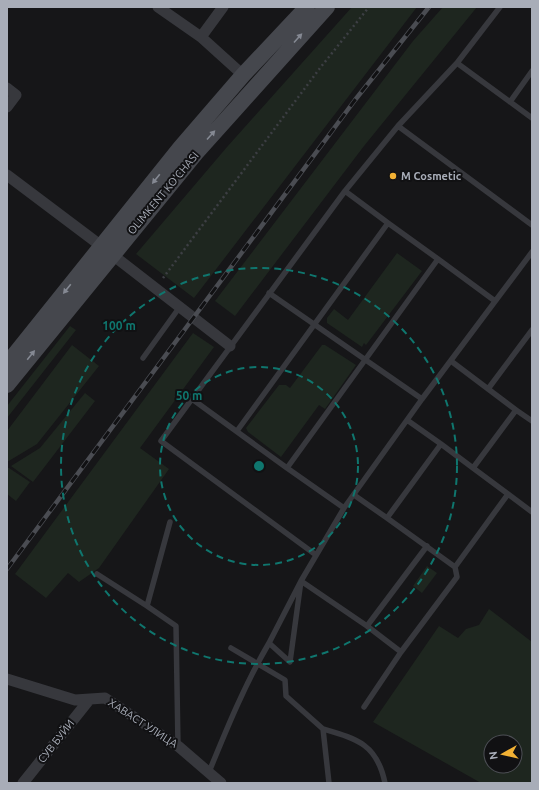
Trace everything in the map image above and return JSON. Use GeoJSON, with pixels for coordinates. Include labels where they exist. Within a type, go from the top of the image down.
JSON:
{"type":"FeatureCollection","features":[{"type":"Feature","properties":{"kind":"main road","name":"OLIMKENT KO'CHASI"},"geometry":{"type":"LineString","coordinates":[[7,385],[180,148],[243,75],[307,7]]}},
{"type":"Feature","properties":{"kind":"main road","name":"OLIMKENT KO'CHASI"},"geometry":{"type":"LineString","coordinates":[[7,364],[107,250],[327,7]]}},
{"type":"Feature","properties":{"kind":"street"},"geometry":{"type":"LineString","coordinates":[[158,7],[201,37],[243,75]]}},
{"type":"Feature","properties":{"kind":"street"},"geometry":{"type":"LineString","coordinates":[[201,37],[222,7]]}},
{"type":"Feature","properties":{"kind":"street"},"geometry":{"type":"LineString","coordinates":[[7,88],[16,95],[7,107]]}},
{"type":"Feature","properties":{"kind":"street"},"geometry":{"type":"LineString","coordinates":[[7,175],[107,250],[179,308],[230,346]]}},
{"type":"Feature","properties":{"kind":"street","name":"ХАВАСТ УЛИЦА"},"geometry":{"type":"LineString","coordinates":[[7,679],[75,700],[105,698],[178,746],[221,783]]}},
{"type":"Feature","properties":{"kind":"street","name":"СУВ БУЙИ"},"geometry":{"type":"LineString","coordinates":[[23,783],[89,700]]}},
{"type":"Feature","properties":{"kind":"lane"},"geometry":{"type":"LineString","coordinates":[[316,555],[161,441],[345,191],[398,126],[457,63],[500,7]]}},
{"type":"Feature","properties":{"kind":"lane"},"geometry":{"type":"LineString","coordinates":[[457,63],[532,118]]}},
{"type":"Feature","properties":{"kind":"lane"},"geometry":{"type":"LineString","coordinates":[[510,102],[532,71]]}},
{"type":"Feature","properties":{"kind":"lane"},"geometry":{"type":"LineString","coordinates":[[398,126],[532,225]]}},
{"type":"Feature","properties":{"kind":"lane"},"geometry":{"type":"LineString","coordinates":[[345,191],[495,301]]}},
{"type":"Feature","properties":{"kind":"lane"},"geometry":{"type":"LineString","coordinates":[[237,431],[388,223]]}},
{"type":"Feature","properties":{"kind":"lane"},"geometry":{"type":"LineString","coordinates":[[209,772],[226,730],[257,664],[301,581],[344,508],[422,399],[532,252]]}},
{"type":"Feature","properties":{"kind":"lane"},"geometry":{"type":"LineString","coordinates":[[286,468],[438,259]]}},
{"type":"Feature","properties":{"kind":"lane"},"geometry":{"type":"LineString","coordinates":[[269,293],[422,399]]}},
{"type":"Feature","properties":{"kind":"lane"},"geometry":{"type":"LineString","coordinates":[[143,358],[179,308]]}},
{"type":"Feature","properties":{"kind":"lane"},"geometry":{"type":"LineString","coordinates":[[488,389],[532,330]]}},
{"type":"Feature","properties":{"kind":"lane"},"geometry":{"type":"LineString","coordinates":[[451,361],[532,421]]}},
{"type":"Feature","properties":{"kind":"lane"},"geometry":{"type":"LineString","coordinates":[[192,399],[286,468],[344,508]]}},
{"type":"Feature","properties":{"kind":"lane"},"geometry":{"type":"LineString","coordinates":[[473,468],[516,410]]}},
{"type":"Feature","properties":{"kind":"lane"},"geometry":{"type":"LineString","coordinates":[[407,420],[532,512]]}},
{"type":"Feature","properties":{"kind":"lane"},"geometry":{"type":"LineString","coordinates":[[387,518],[440,444]]}},
{"type":"Feature","properties":{"kind":"lane"},"geometry":{"type":"LineString","coordinates":[[364,707],[401,652],[456,577],[455,566],[508,494]]}},
{"type":"Feature","properties":{"kind":"lane"},"geometry":{"type":"LineString","coordinates":[[354,495],[455,566]]}},
{"type":"Feature","properties":{"kind":"lane"},"geometry":{"type":"LineString","coordinates":[[146,606],[170,522]]}},
{"type":"Feature","properties":{"kind":"lane"},"geometry":{"type":"LineString","coordinates":[[367,626],[427,546]]}},
{"type":"Feature","properties":{"kind":"lane"},"geometry":{"type":"LineString","coordinates":[[97,574],[176,626],[178,746]]}},
{"type":"Feature","properties":{"kind":"lane"},"geometry":{"type":"LineString","coordinates":[[301,581],[367,626],[401,652]]}},
{"type":"Feature","properties":{"kind":"lane"},"geometry":{"type":"LineString","coordinates":[[269,643],[290,662],[301,581]]}},
{"type":"Feature","properties":{"kind":"lane"},"geometry":{"type":"LineString","coordinates":[[231,648],[285,680],[286,696],[323,729],[356,741],[373,752],[385,783]]}},
{"type":"Feature","properties":{"kind":"lane"},"geometry":{"type":"LineString","coordinates":[[323,729],[329,783]]}},
{"type":"Feature","properties":{"kind":"path"},"geometry":{"type":"LineString","coordinates":[[163,278],[320,68],[369,7]]}},
{"type":"Feature","properties":{"kind":"shaded area"},"geometry":{"type":"Polygon","coordinates":[[[352,7],[417,7],[194,298],[136,254],[227,147],[352,7]]]}},
{"type":"Feature","properties":{"kind":"shaded area"},"geometry":{"type":"Polygon","coordinates":[[[443,7],[477,7],[364,146],[235,316],[215,301],[413,41],[443,7]]]}},
{"type":"Feature","properties":{"kind":"shaded area"},"geometry":{"type":"Polygon","coordinates":[[[397,253],[422,271],[366,345],[364,343],[362,347],[327,323],[327,318],[334,309],[348,320],[397,253]]]}},
{"type":"Feature","properties":{"kind":"shaded area"},"geometry":{"type":"Polygon","coordinates":[[[70,326],[76,330],[7,418],[7,406],[70,326]]]}},
{"type":"Feature","properties":{"kind":"shaded area"},"geometry":{"type":"Polygon","coordinates":[[[193,333],[214,347],[140,448],[169,469],[99,568],[79,582],[68,573],[46,598],[15,574],[193,333]]]}},
{"type":"Feature","properties":{"kind":"shaded area"},"geometry":{"type":"Polygon","coordinates":[[[72,345],[99,366],[37,444],[7,462],[7,431],[72,345]]]}},
{"type":"Feature","properties":{"kind":"shaded area"},"geometry":{"type":"Polygon","coordinates":[[[322,345],[325,345],[356,365],[325,409],[319,405],[281,457],[248,432],[246,428],[279,385],[286,385],[290,388],[322,345]]]}},
{"type":"Feature","properties":{"kind":"shaded area"},"geometry":{"type":"Polygon","coordinates":[[[85,393],[95,401],[33,482],[11,466],[40,448],[85,393]]]}},
{"type":"Feature","properties":{"kind":"shaded area"},"geometry":{"type":"Polygon","coordinates":[[[7,468],[30,482],[16,501],[7,494],[7,468]]]}},
{"type":"Feature","properties":{"kind":"shaded area"},"geometry":{"type":"Polygon","coordinates":[[[427,566],[437,573],[422,593],[413,586],[427,566]]]}},
{"type":"Feature","properties":{"kind":"shaded area"},"geometry":{"type":"Polygon","coordinates":[[[489,609],[532,642],[532,783],[481,783],[373,722],[439,626],[458,638],[466,629],[479,625],[489,609]]]}},
{"type":"Feature","properties":{"kind":"railway"},"geometry":{"type":"LineString","coordinates":[[7,569],[355,100],[429,7]]}},
{"type":"Feature","properties":{"kind":"place","name":"M Cosmetic"},"geometry":{"type":"Point","coordinates":[393,176]}}]}
